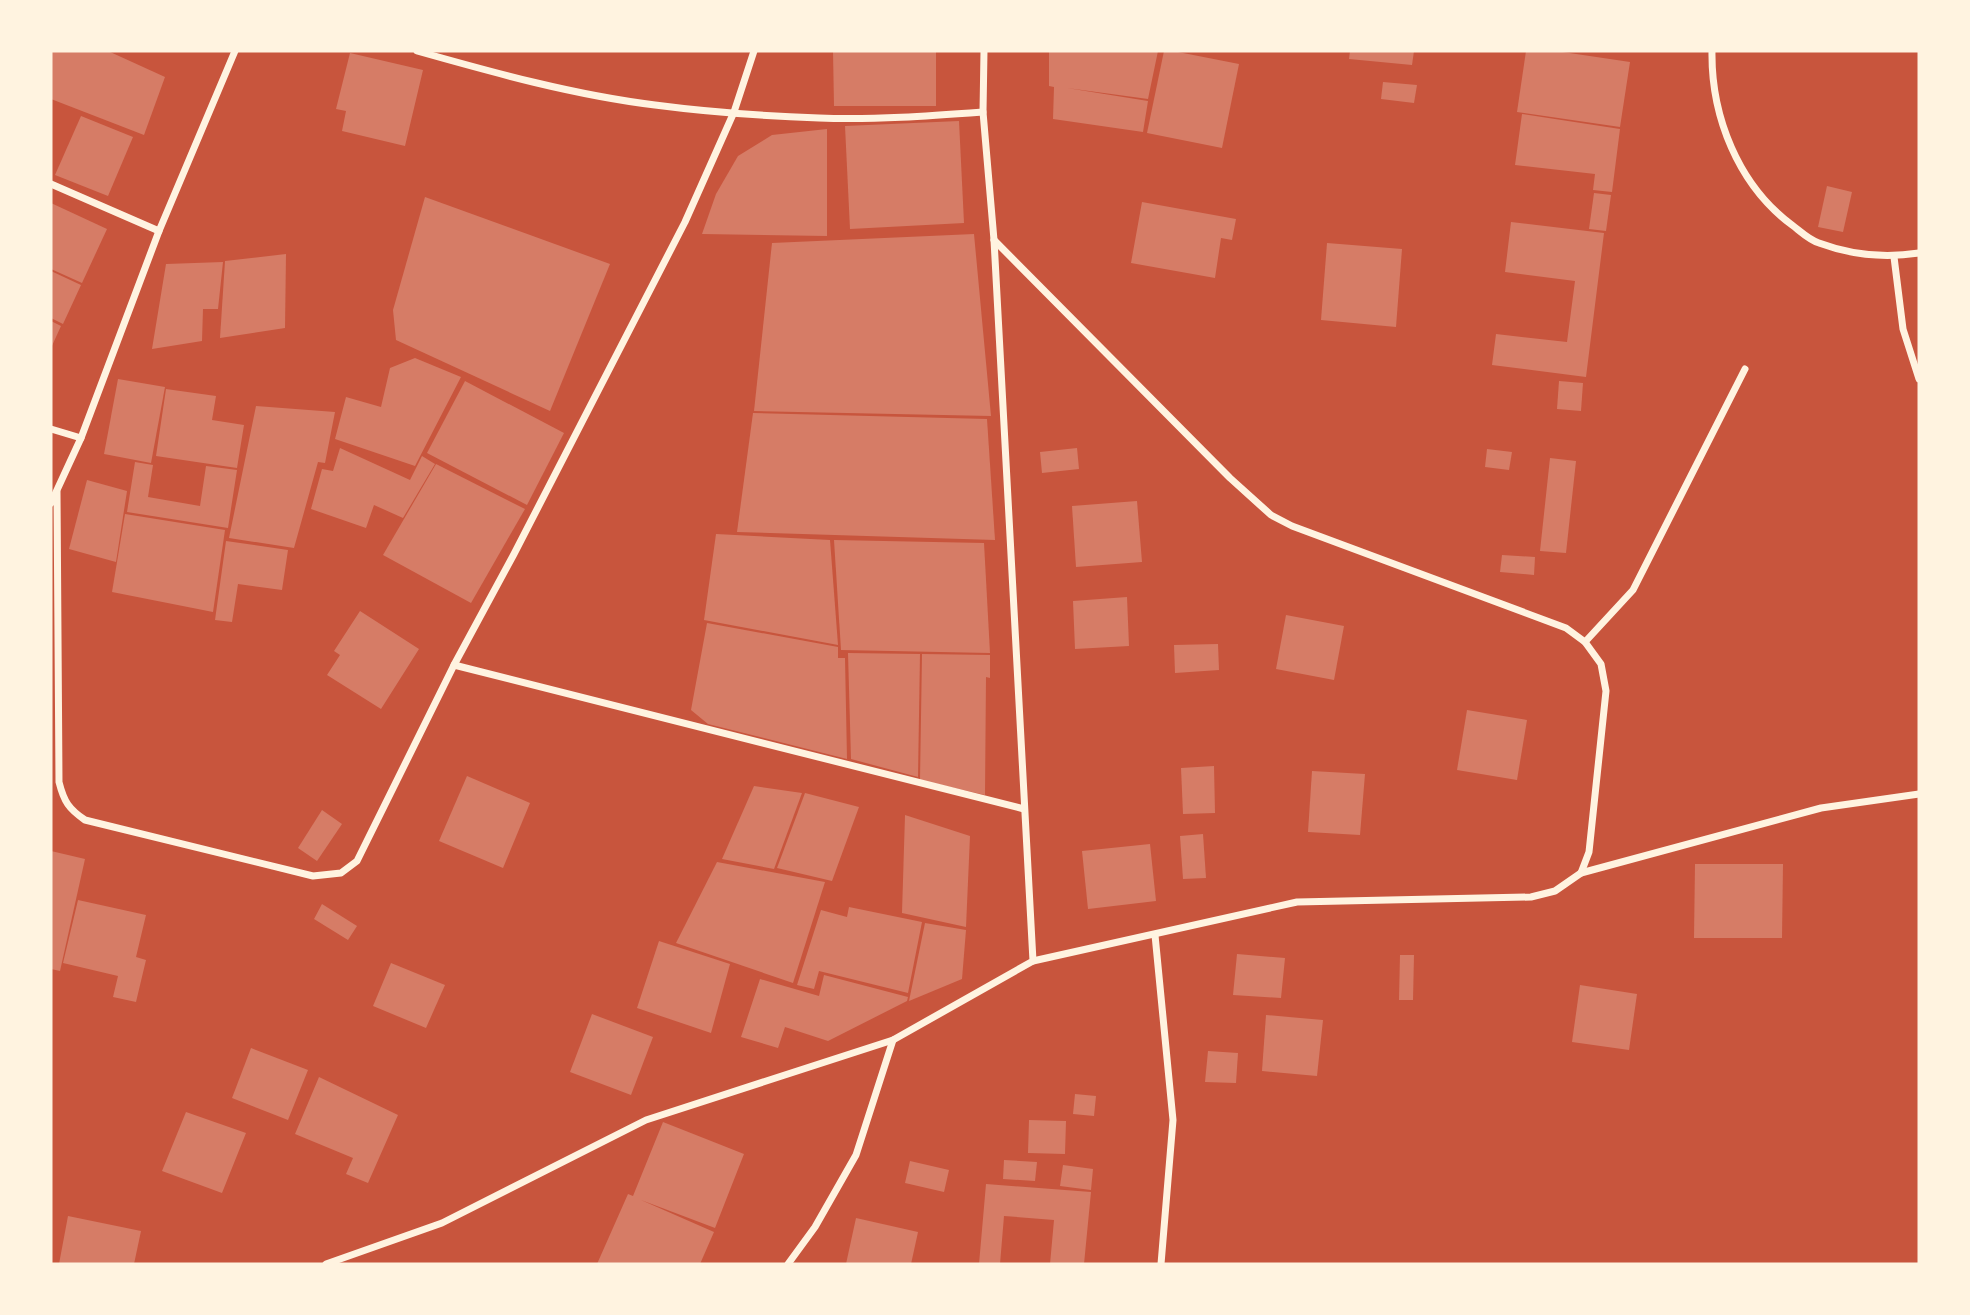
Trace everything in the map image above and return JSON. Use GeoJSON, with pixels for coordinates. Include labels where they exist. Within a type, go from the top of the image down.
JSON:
{"type":"FeatureCollection","features":[{"type":"Feature","properties":{"kind":"street"},"geometry":{"type":"LineString","coordinates":[[51,503],[81,438],[159,231],[235,51]]}},
{"type":"Feature","properties":{"kind":"street"},"geometry":{"type":"LineString","coordinates":[[417,51],[494,73],[654,105],[819,118],[901,118],[983,112]]}},
{"type":"Feature","properties":{"kind":"street"},"geometry":{"type":"LineString","coordinates":[[57,492],[59,782],[62,796],[71,810],[85,820],[313,876],[341,873],[357,861],[454,665],[685,222],[734,112],[754,51]]}},
{"type":"Feature","properties":{"kind":"street"},"geometry":{"type":"LineString","coordinates":[[984,51],[983,112],[994,240],[1033,961]]}},
{"type":"Feature","properties":{"kind":"street"},"geometry":{"type":"LineString","coordinates":[[1712,51],[1717,106],[1730,147],[1752,185],[1781,217],[1816,243],[1858,253],[1894,257],[1919,253]]}},
{"type":"Feature","properties":{"kind":"street"},"geometry":{"type":"LineString","coordinates":[[51,184],[159,231]]}},
{"type":"Feature","properties":{"kind":"street"},"geometry":{"type":"LineString","coordinates":[[994,240],[1230,478],[1271,515],[1292,526],[1566,628],[1585,642],[1601,664],[1606,691],[1589,852],[1581,873]]}},
{"type":"Feature","properties":{"kind":"street"},"geometry":{"type":"LineString","coordinates":[[1894,257],[1903,329],[1919,379]]}},
{"type":"Feature","properties":{"kind":"street"},"geometry":{"type":"LineString","coordinates":[[1585,642],[1633,590],[1745,369]]}},
{"type":"Feature","properties":{"kind":"street"},"geometry":{"type":"LineString","coordinates":[[51,429],[81,438]]}},
{"type":"Feature","properties":{"kind":"street"},"geometry":{"type":"LineString","coordinates":[[454,665],[1024,809]]}},
{"type":"Feature","properties":{"kind":"street"},"geometry":{"type":"LineString","coordinates":[[326,1264],[442,1223],[646,1120],[893,1040],[1033,961],[1297,902],[1531,897],[1555,891],[1581,873],[1821,808],[1919,794]]}},
{"type":"Feature","properties":{"kind":"street"},"geometry":{"type":"LineString","coordinates":[[1155,935],[1172,1120],[1161,1264]]}},
{"type":"Feature","properties":{"kind":"street"},"geometry":{"type":"LineString","coordinates":[[788,1264],[815,1227],[856,1155],[893,1040]]}},
{"type":"Feature","properties":{"kind":"building"},"geometry":{"type":"Polygon","coordinates":[[[51,51],[108,51],[165,77],[144,135],[51,99],[51,51]]]}},
{"type":"Feature","properties":{"kind":"building"},"geometry":{"type":"Polygon","coordinates":[[[833,51],[936,51],[936,106],[834,106],[833,51]]]}},
{"type":"Feature","properties":{"kind":"building"},"geometry":{"type":"Polygon","coordinates":[[[1049,51],[1158,51],[1148,99],[1067,88],[1148,101],[1143,132],[1053,119],[1054,87],[1049,86],[1049,51]]]}},
{"type":"Feature","properties":{"kind":"building"},"geometry":{"type":"Polygon","coordinates":[[[1164,51],[1239,64],[1222,148],[1147,133],[1164,51]]]}},
{"type":"Feature","properties":{"kind":"building"},"geometry":{"type":"Polygon","coordinates":[[[1350,51],[1414,51],[1412,65],[1349,59],[1350,51]]]}},
{"type":"Feature","properties":{"kind":"building"},"geometry":{"type":"Polygon","coordinates":[[[1526,51],[1556,51],[1630,62],[1620,127],[1517,112],[1526,51]]]}},
{"type":"Feature","properties":{"kind":"building"},"geometry":{"type":"Polygon","coordinates":[[[350,53],[423,70],[405,146],[342,131],[346,111],[336,109],[350,53]]]}},
{"type":"Feature","properties":{"kind":"building"},"geometry":{"type":"Polygon","coordinates":[[[1383,82],[1417,85],[1414,103],[1381,99],[1383,82]]]}},
{"type":"Feature","properties":{"kind":"building"},"geometry":{"type":"Polygon","coordinates":[[[1522,114],[1620,129],[1612,192],[1593,190],[1595,174],[1515,165],[1522,114]]]}},
{"type":"Feature","properties":{"kind":"building"},"geometry":{"type":"Polygon","coordinates":[[[81,116],[133,137],[108,196],[55,175],[81,116]]]}},
{"type":"Feature","properties":{"kind":"building"},"geometry":{"type":"Polygon","coordinates":[[[959,121],[964,223],[850,229],[845,126],[959,121]]]}},
{"type":"Feature","properties":{"kind":"building"},"geometry":{"type":"Polygon","coordinates":[[[827,129],[827,236],[702,234],[716,194],[738,156],[772,135],[827,129]]]}},
{"type":"Feature","properties":{"kind":"building"},"geometry":{"type":"Polygon","coordinates":[[[1827,186],[1852,192],[1843,232],[1818,227],[1827,186]]]}},
{"type":"Feature","properties":{"kind":"building"},"geometry":{"type":"Polygon","coordinates":[[[1594,193],[1611,195],[1606,231],[1589,229],[1594,193]]]}},
{"type":"Feature","properties":{"kind":"building"},"geometry":{"type":"Polygon","coordinates":[[[425,197],[610,264],[550,411],[396,340],[393,310],[425,197]]]}},
{"type":"Feature","properties":{"kind":"building"},"geometry":{"type":"Polygon","coordinates":[[[1142,202],[1236,219],[1232,240],[1221,238],[1215,278],[1131,263],[1142,202]]]}},
{"type":"Feature","properties":{"kind":"building"},"geometry":{"type":"Polygon","coordinates":[[[51,203],[107,229],[82,283],[51,269],[51,203]]]}},
{"type":"Feature","properties":{"kind":"building"},"geometry":{"type":"Polygon","coordinates":[[[1511,222],[1604,233],[1586,377],[1492,365],[1496,334],[1567,342],[1575,281],[1505,272],[1511,222]]]}},
{"type":"Feature","properties":{"kind":"building"},"geometry":{"type":"Polygon","coordinates":[[[974,234],[991,416],[754,411],[772,243],[974,234]]]}},
{"type":"Feature","properties":{"kind":"building"},"geometry":{"type":"Polygon","coordinates":[[[1327,243],[1402,249],[1396,327],[1321,320],[1327,243]]]}},
{"type":"Feature","properties":{"kind":"building"},"geometry":{"type":"Polygon","coordinates":[[[286,254],[285,328],[220,338],[225,261],[286,254]]]}},
{"type":"Feature","properties":{"kind":"building"},"geometry":{"type":"Polygon","coordinates":[[[223,262],[218,309],[203,309],[202,341],[152,349],[166,264],[223,262]]]}},
{"type":"Feature","properties":{"kind":"building"},"geometry":{"type":"Polygon","coordinates":[[[51,271],[81,285],[63,324],[51,318],[51,271]]]}},
{"type":"Feature","properties":{"kind":"building"},"geometry":{"type":"Polygon","coordinates":[[[51,321],[61,326],[51,348],[51,321]]]}},
{"type":"Feature","properties":{"kind":"building"},"geometry":{"type":"Polygon","coordinates":[[[415,358],[461,377],[415,466],[335,439],[346,397],[381,407],[390,368],[415,358]]]}},
{"type":"Feature","properties":{"kind":"building"},"geometry":{"type":"Polygon","coordinates":[[[118,379],[165,387],[151,463],[104,454],[118,379]]]}},
{"type":"Feature","properties":{"kind":"building"},"geometry":{"type":"Polygon","coordinates":[[[465,381],[564,433],[527,505],[427,453],[465,381]]]}},
{"type":"Feature","properties":{"kind":"building"},"geometry":{"type":"Polygon","coordinates":[[[1559,381],[1583,383],[1581,411],[1557,409],[1559,381]]]}},
{"type":"Feature","properties":{"kind":"building"},"geometry":{"type":"Polygon","coordinates":[[[166,389],[216,396],[212,420],[244,425],[237,468],[156,456],[166,389]]]}},
{"type":"Feature","properties":{"kind":"building"},"geometry":{"type":"Polygon","coordinates":[[[256,406],[335,412],[325,463],[318,462],[294,548],[229,538],[256,406]]]}},
{"type":"Feature","properties":{"kind":"building"},"geometry":{"type":"Polygon","coordinates":[[[753,413],[987,419],[995,540],[737,532],[753,413]]]}},
{"type":"Feature","properties":{"kind":"building"},"geometry":{"type":"Polygon","coordinates":[[[340,448],[410,480],[422,456],[435,464],[403,518],[374,505],[366,528],[311,509],[322,469],[333,471],[340,448]]]}},
{"type":"Feature","properties":{"kind":"building"},"geometry":{"type":"Polygon","coordinates":[[[1077,448],[1079,469],[1042,473],[1040,452],[1077,448]]]}},
{"type":"Feature","properties":{"kind":"building"},"geometry":{"type":"Polygon","coordinates":[[[1487,449],[1512,452],[1509,470],[1485,467],[1487,449]]]}},
{"type":"Feature","properties":{"kind":"building"},"geometry":{"type":"Polygon","coordinates":[[[1550,458],[1576,461],[1566,553],[1540,551],[1550,458]]]}},
{"type":"Feature","properties":{"kind":"building"},"geometry":{"type":"Polygon","coordinates":[[[135,462],[153,465],[148,497],[200,506],[206,466],[237,470],[228,528],[127,512],[135,462]]]}},
{"type":"Feature","properties":{"kind":"building"},"geometry":{"type":"Polygon","coordinates":[[[436,464],[525,509],[471,603],[383,555],[436,464]]]}},
{"type":"Feature","properties":{"kind":"building"},"geometry":{"type":"Polygon","coordinates":[[[87,480],[127,491],[116,562],[69,549],[87,480]]]}},
{"type":"Feature","properties":{"kind":"building"},"geometry":{"type":"Polygon","coordinates":[[[1137,501],[1142,562],[1076,567],[1072,506],[1137,501]]]}},
{"type":"Feature","properties":{"kind":"building"},"geometry":{"type":"Polygon","coordinates":[[[125,514],[225,530],[213,612],[112,592],[125,514]]]}},
{"type":"Feature","properties":{"kind":"building"},"geometry":{"type":"Polygon","coordinates":[[[716,534],[830,540],[838,645],[704,620],[716,534]]]}},
{"type":"Feature","properties":{"kind":"building"},"geometry":{"type":"Polygon","coordinates":[[[834,540],[984,543],[990,653],[841,650],[834,540]]]}},
{"type":"Feature","properties":{"kind":"building"},"geometry":{"type":"Polygon","coordinates":[[[226,541],[288,550],[282,590],[238,584],[232,622],[215,620],[226,541]]]}},
{"type":"Feature","properties":{"kind":"building"},"geometry":{"type":"Polygon","coordinates":[[[1502,555],[1535,557],[1534,575],[1500,572],[1502,555]]]}},
{"type":"Feature","properties":{"kind":"building"},"geometry":{"type":"Polygon","coordinates":[[[1127,597],[1129,646],[1075,649],[1073,601],[1127,597]]]}},
{"type":"Feature","properties":{"kind":"building"},"geometry":{"type":"Polygon","coordinates":[[[360,611],[419,649],[381,709],[327,675],[340,655],[334,651],[360,611]]]}},
{"type":"Feature","properties":{"kind":"building"},"geometry":{"type":"Polygon","coordinates":[[[1286,615],[1344,626],[1334,680],[1276,669],[1286,615]]]}},
{"type":"Feature","properties":{"kind":"building"},"geometry":{"type":"Polygon","coordinates":[[[707,623],[838,647],[838,658],[845,658],[847,759],[708,724],[691,710],[707,623]]]}},
{"type":"Feature","properties":{"kind":"building"},"geometry":{"type":"Polygon","coordinates":[[[1218,644],[1219,670],[1175,673],[1174,645],[1218,644]]]}},
{"type":"Feature","properties":{"kind":"building"},"geometry":{"type":"Polygon","coordinates":[[[848,653],[920,654],[918,777],[851,759],[848,653]]]}},
{"type":"Feature","properties":{"kind":"building"},"geometry":{"type":"Polygon","coordinates":[[[922,654],[990,655],[990,678],[986,677],[985,795],[920,780],[922,654]]]}},
{"type":"Feature","properties":{"kind":"building"},"geometry":{"type":"Polygon","coordinates":[[[1467,710],[1527,720],[1517,780],[1457,770],[1467,710]]]}},
{"type":"Feature","properties":{"kind":"building"},"geometry":{"type":"Polygon","coordinates":[[[1214,766],[1215,813],[1183,814],[1181,768],[1214,766]]]}},
{"type":"Feature","properties":{"kind":"building"},"geometry":{"type":"Polygon","coordinates":[[[1312,771],[1365,774],[1360,835],[1308,832],[1312,771]]]}},
{"type":"Feature","properties":{"kind":"building"},"geometry":{"type":"Polygon","coordinates":[[[467,776],[530,803],[503,868],[439,841],[467,776]]]}},
{"type":"Feature","properties":{"kind":"building"},"geometry":{"type":"Polygon","coordinates":[[[754,786],[802,793],[774,869],[722,859],[754,786]]]}},
{"type":"Feature","properties":{"kind":"building"},"geometry":{"type":"Polygon","coordinates":[[[805,793],[859,807],[832,881],[777,868],[805,793]]]}},
{"type":"Feature","properties":{"kind":"building"},"geometry":{"type":"Polygon","coordinates":[[[322,810],[342,824],[317,861],[298,848],[322,810]]]}},
{"type":"Feature","properties":{"kind":"building"},"geometry":{"type":"Polygon","coordinates":[[[905,815],[970,836],[966,927],[902,913],[905,815]]]}},
{"type":"Feature","properties":{"kind":"building"},"geometry":{"type":"Polygon","coordinates":[[[1203,834],[1206,878],[1183,879],[1180,836],[1203,834]]]}},
{"type":"Feature","properties":{"kind":"building"},"geometry":{"type":"Polygon","coordinates":[[[1150,844],[1156,901],[1088,909],[1082,851],[1150,844]]]}},
{"type":"Feature","properties":{"kind":"building"},"geometry":{"type":"Polygon","coordinates":[[[51,851],[85,859],[60,971],[51,969],[51,851]]]}},
{"type":"Feature","properties":{"kind":"building"},"geometry":{"type":"Polygon","coordinates":[[[717,862],[825,882],[793,983],[676,943],[717,862]]]}},
{"type":"Feature","properties":{"kind":"building"},"geometry":{"type":"Polygon","coordinates":[[[1695,864],[1783,864],[1782,938],[1694,938],[1695,864]]]}},
{"type":"Feature","properties":{"kind":"building"},"geometry":{"type":"Polygon","coordinates":[[[78,900],[146,915],[136,957],[146,960],[136,1002],[113,997],[118,976],[63,963],[78,900]]]}},
{"type":"Feature","properties":{"kind":"building"},"geometry":{"type":"Polygon","coordinates":[[[322,904],[357,926],[348,940],[314,919],[322,904]]]}},
{"type":"Feature","properties":{"kind":"building"},"geometry":{"type":"Polygon","coordinates":[[[849,907],[922,922],[908,993],[819,971],[814,989],[797,985],[821,910],[847,917],[849,907]]]}},
{"type":"Feature","properties":{"kind":"building"},"geometry":{"type":"Polygon","coordinates":[[[925,923],[966,930],[962,979],[909,1001],[925,923]]]}},
{"type":"Feature","properties":{"kind":"building"},"geometry":{"type":"Polygon","coordinates":[[[659,941],[730,964],[711,1033],[637,1008],[659,941]]]}},
{"type":"Feature","properties":{"kind":"building"},"geometry":{"type":"Polygon","coordinates":[[[1237,954],[1285,958],[1281,998],[1233,995],[1237,954]]]}},
{"type":"Feature","properties":{"kind":"building"},"geometry":{"type":"Polygon","coordinates":[[[1400,955],[1414,955],[1413,1000],[1399,1000],[1400,955]]]}},
{"type":"Feature","properties":{"kind":"building"},"geometry":{"type":"Polygon","coordinates":[[[391,963],[445,985],[426,1028],[373,1006],[391,963]]]}},
{"type":"Feature","properties":{"kind":"building"},"geometry":{"type":"Polygon","coordinates":[[[824,975],[908,997],[907,1001],[828,1041],[785,1027],[778,1048],[741,1037],[760,979],[819,996],[824,975]]]}},
{"type":"Feature","properties":{"kind":"building"},"geometry":{"type":"Polygon","coordinates":[[[1580,985],[1637,994],[1629,1050],[1572,1042],[1580,985]]]}},
{"type":"Feature","properties":{"kind":"building"},"geometry":{"type":"Polygon","coordinates":[[[592,1014],[653,1037],[631,1095],[570,1072],[592,1014]]]}},
{"type":"Feature","properties":{"kind":"building"},"geometry":{"type":"Polygon","coordinates":[[[1266,1015],[1323,1020],[1317,1076],[1262,1071],[1266,1015]]]}},
{"type":"Feature","properties":{"kind":"building"},"geometry":{"type":"Polygon","coordinates":[[[251,1048],[308,1070],[288,1120],[232,1098],[251,1048]]]}},
{"type":"Feature","properties":{"kind":"building"},"geometry":{"type":"Polygon","coordinates":[[[1208,1051],[1238,1053],[1236,1083],[1205,1082],[1208,1051]]]}},
{"type":"Feature","properties":{"kind":"building"},"geometry":{"type":"Polygon","coordinates":[[[319,1077],[398,1115],[368,1183],[346,1174],[353,1158],[295,1134],[319,1077]]]}},
{"type":"Feature","properties":{"kind":"building"},"geometry":{"type":"Polygon","coordinates":[[[1075,1094],[1096,1096],[1094,1116],[1073,1114],[1075,1094]]]}},
{"type":"Feature","properties":{"kind":"building"},"geometry":{"type":"Polygon","coordinates":[[[186,1112],[246,1133],[222,1193],[162,1171],[186,1112]]]}},
{"type":"Feature","properties":{"kind":"building"},"geometry":{"type":"Polygon","coordinates":[[[1029,1120],[1066,1121],[1065,1154],[1028,1153],[1029,1120]]]}},
{"type":"Feature","properties":{"kind":"building"},"geometry":{"type":"Polygon","coordinates":[[[663,1122],[744,1154],[715,1228],[641,1200],[714,1232],[700,1264],[597,1264],[628,1194],[633,1196],[663,1122]]]}},
{"type":"Feature","properties":{"kind":"building"},"geometry":{"type":"Polygon","coordinates":[[[1004,1160],[1037,1162],[1035,1181],[1003,1179],[1004,1160]]]}},
{"type":"Feature","properties":{"kind":"building"},"geometry":{"type":"Polygon","coordinates":[[[910,1161],[949,1170],[944,1192],[905,1183],[910,1161]]]}},
{"type":"Feature","properties":{"kind":"building"},"geometry":{"type":"Polygon","coordinates":[[[1063,1165],[1093,1169],[1091,1190],[1060,1186],[1063,1165]]]}},
{"type":"Feature","properties":{"kind":"building"},"geometry":{"type":"Polygon","coordinates":[[[986,1184],[1091,1192],[1084,1264],[1050,1264],[1054,1220],[1004,1216],[1000,1264],[979,1264],[986,1184]]]}},
{"type":"Feature","properties":{"kind":"building"},"geometry":{"type":"Polygon","coordinates":[[[68,1216],[141,1231],[134,1264],[59,1264],[68,1216]]]}},
{"type":"Feature","properties":{"kind":"building"},"geometry":{"type":"Polygon","coordinates":[[[856,1218],[918,1232],[911,1264],[846,1264],[856,1218]]]}}]}
